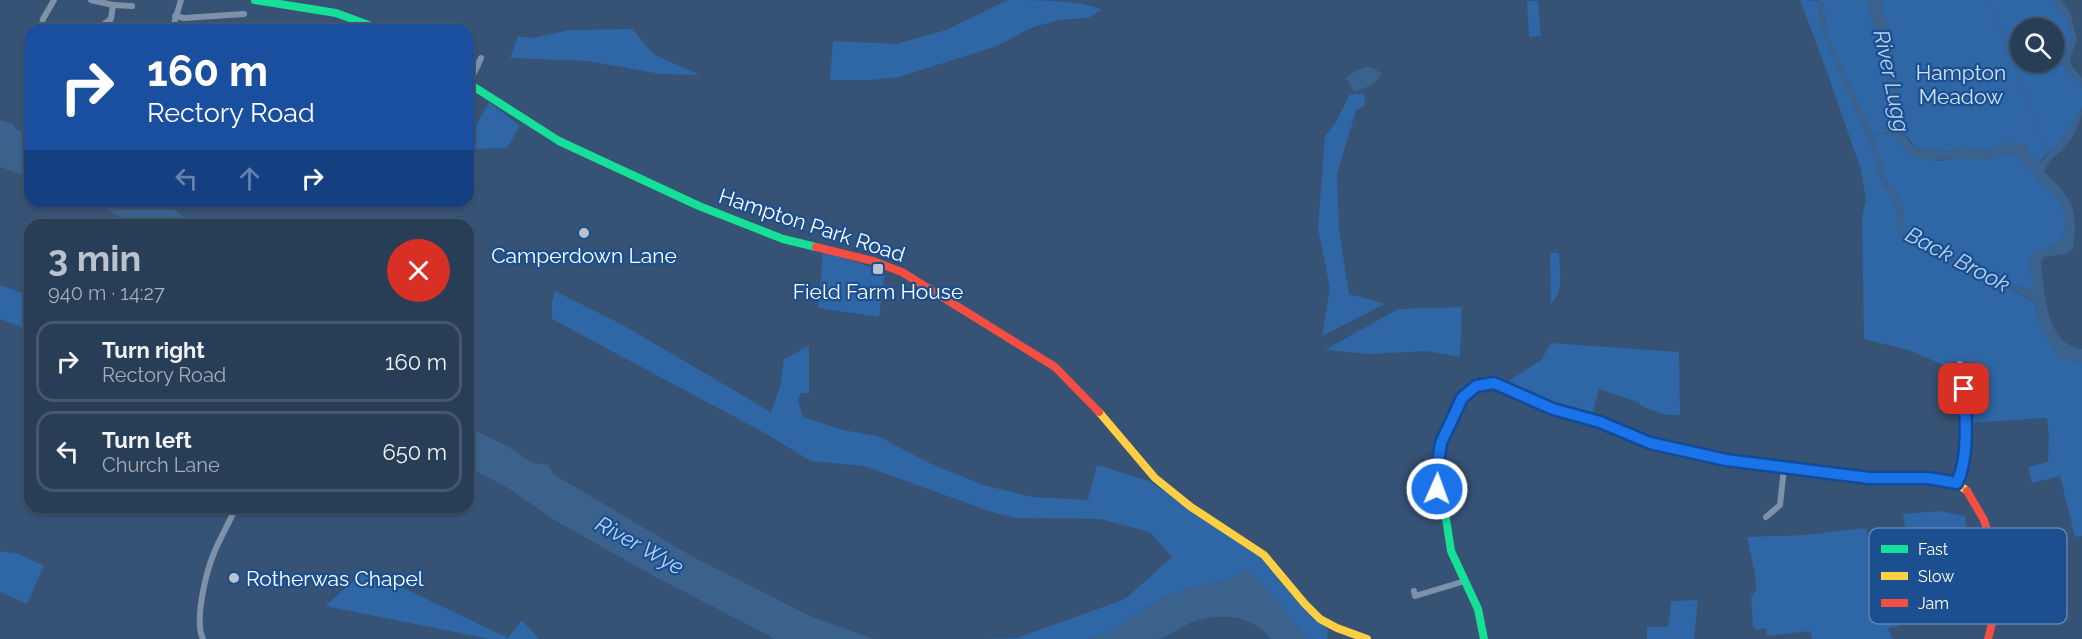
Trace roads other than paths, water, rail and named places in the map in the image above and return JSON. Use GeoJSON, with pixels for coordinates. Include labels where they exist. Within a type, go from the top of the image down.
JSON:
{"type":"FeatureCollection","features":[{"type":"Feature","properties":{"kind":"main road"},"geometry":{"type":"LineString","coordinates":[[255,0],[307,4],[369,24]]}},
{"type":"Feature","properties":{"kind":"main road","name":"Hampton Park Road"},"geometry":{"type":"LineString","coordinates":[[474,87],[559,141],[699,206],[783,239],[856,256],[902,272],[1034,353],[1072,382],[1162,485],[1263,555],[1280,571],[1320,619],[1338,629],[1367,639]]}},
{"type":"Feature","properties":{"kind":"main road"},"geometry":{"type":"LineString","coordinates":[[1484,639],[1482,620],[1451,551],[1436,476],[1441,443],[1462,398],[1476,386],[1494,383],[1553,409],[1600,422],[1650,443],[1726,460],[1869,478],[1928,478],[1957,483],[1970,496],[1986,528]]}},
{"type":"Feature","properties":{"kind":"main road"},"geometry":{"type":"LineString","coordinates":[[1988,639],[1992,624]]}},
{"type":"Feature","properties":{"kind":"street"},"geometry":{"type":"LineString","coordinates":[[42,24],[54,0]]}},
{"type":"Feature","properties":{"kind":"street"},"geometry":{"type":"LineString","coordinates":[[91,0],[132,6]]}},
{"type":"Feature","properties":{"kind":"street"},"geometry":{"type":"LineString","coordinates":[[173,24],[181,0]]}},
{"type":"Feature","properties":{"kind":"street"},"geometry":{"type":"LineString","coordinates":[[105,24],[111,20],[113,5]]}},
{"type":"Feature","properties":{"kind":"street"},"geometry":{"type":"LineString","coordinates":[[175,16],[184,18],[244,14]]}},
{"type":"Feature","properties":{"kind":"street"},"geometry":{"type":"LineString","coordinates":[[474,72],[482,58]]}},
{"type":"Feature","properties":{"kind":"street"},"geometry":{"type":"LineString","coordinates":[[474,63],[478,65]]}},
{"type":"Feature","properties":{"kind":"street"},"geometry":{"type":"LineString","coordinates":[[1957,483],[1962,470],[1965,448],[1964,389],[1960,364]]}},
{"type":"Feature","properties":{"kind":"street"},"geometry":{"type":"LineString","coordinates":[[1766,517],[1780,506],[1784,468]]}},
{"type":"Feature","properties":{"kind":"street"},"geometry":{"type":"LineString","coordinates":[[203,639],[199,632],[198,614],[214,553],[233,513]]}},
{"type":"Feature","properties":{"kind":"street"},"geometry":{"type":"LineString","coordinates":[[1415,596],[1465,581]]}},
{"type":"Feature","properties":{"kind":"water","name":"River Lugg"},"geometry":{"type":"Polygon","coordinates":[[[1819,0],[1822,0],[1827,35],[1873,136],[1881,132],[1892,130],[1882,44],[1875,30],[1867,0],[1881,0],[1883,14],[1891,35],[1902,130],[1915,147],[1948,152],[1962,147],[1986,150],[2016,141],[2025,144],[2038,165],[2067,133],[2082,107],[2079,124],[2073,136],[2049,162],[2044,172],[2062,190],[2072,206],[2075,224],[2073,249],[2065,254],[2044,257],[2041,263],[2049,315],[2061,337],[2070,345],[2082,349],[2082,362],[2065,360],[2057,356],[2040,326],[2035,302],[1985,273],[1944,259],[1925,241],[1915,238],[1911,240],[1898,232],[1899,211],[1882,184],[1872,147],[1820,26],[1819,0]],[[1882,133],[1873,139],[1883,165],[1884,180],[1887,186],[1897,192],[1903,206],[1901,227],[1903,233],[1926,236],[1951,258],[1981,268],[2021,288],[2034,291],[2029,262],[2033,252],[2054,245],[2065,231],[2064,214],[2054,196],[2022,161],[2009,152],[1984,160],[1960,158],[1929,160],[1911,154],[1891,134],[1882,133]]]}},
{"type":"Feature","properties":{"kind":"water"},"geometry":{"type":"Polygon","coordinates":[[[2054,0],[2061,0],[2070,12],[2077,40],[2070,58],[2072,67],[2082,78],[2082,88],[2064,67],[2064,54],[2072,38],[2068,20],[2056,7],[2054,0]]]}},
{"type":"Feature","properties":{"kind":"water"},"geometry":{"type":"Polygon","coordinates":[[[1366,67],[1382,74],[1372,85],[1354,92],[1346,78],[1366,67]]]}},
{"type":"Feature","properties":{"kind":"water"},"geometry":{"type":"Polygon","coordinates":[[[0,120],[12,123],[17,130],[24,133],[24,175],[0,167],[0,120]]]}},
{"type":"Feature","properties":{"kind":"water"},"geometry":{"type":"Polygon","coordinates":[[[103,207],[170,207],[188,219],[122,219],[103,207]]]}},
{"type":"Feature","properties":{"kind":"water","name":"River Wye"},"geometry":{"type":"Polygon","coordinates":[[[474,430],[509,447],[531,462],[548,465],[553,474],[695,558],[812,617],[874,639],[775,639],[650,574],[556,521],[505,486],[474,470],[474,430]]]}},
{"type":"Feature","properties":{"kind":"water"},"geometry":{"type":"Polygon","coordinates":[[[1246,570],[1279,602],[1306,639],[1271,639],[1253,624],[1232,617],[1220,617],[1197,621],[1157,639],[1087,639],[1112,631],[1148,606],[1182,590],[1225,581],[1246,570]]]}},
{"type":"Feature","properties":{"kind":"waterway"},"geometry":{"type":"LineString","coordinates":[[1989,0],[2047,153]]}},
{"type":"Feature","properties":{"kind":"place","name":"Camperdown Lane"},"geometry":{"type":"Point","coordinates":[584,233]}},
{"type":"Feature","properties":{"kind":"place","name":"Field Farm House"},"geometry":{"type":"Point","coordinates":[878,269]}},
{"type":"Feature","properties":{"kind":"place","name":"Rotherwas Chapel"},"geometry":{"type":"Point","coordinates":[234,578]}},
{"type":"Feature","properties":{"kind":"park label","name":"Hampton Meadow"},"geometry":{"type":"Point","coordinates":[1961,84]}},
{"type":"Feature","properties":{"kind":"water label","name":"Back Brook"},"geometry":{"type":"Point","coordinates":[1958,259]}}]}
